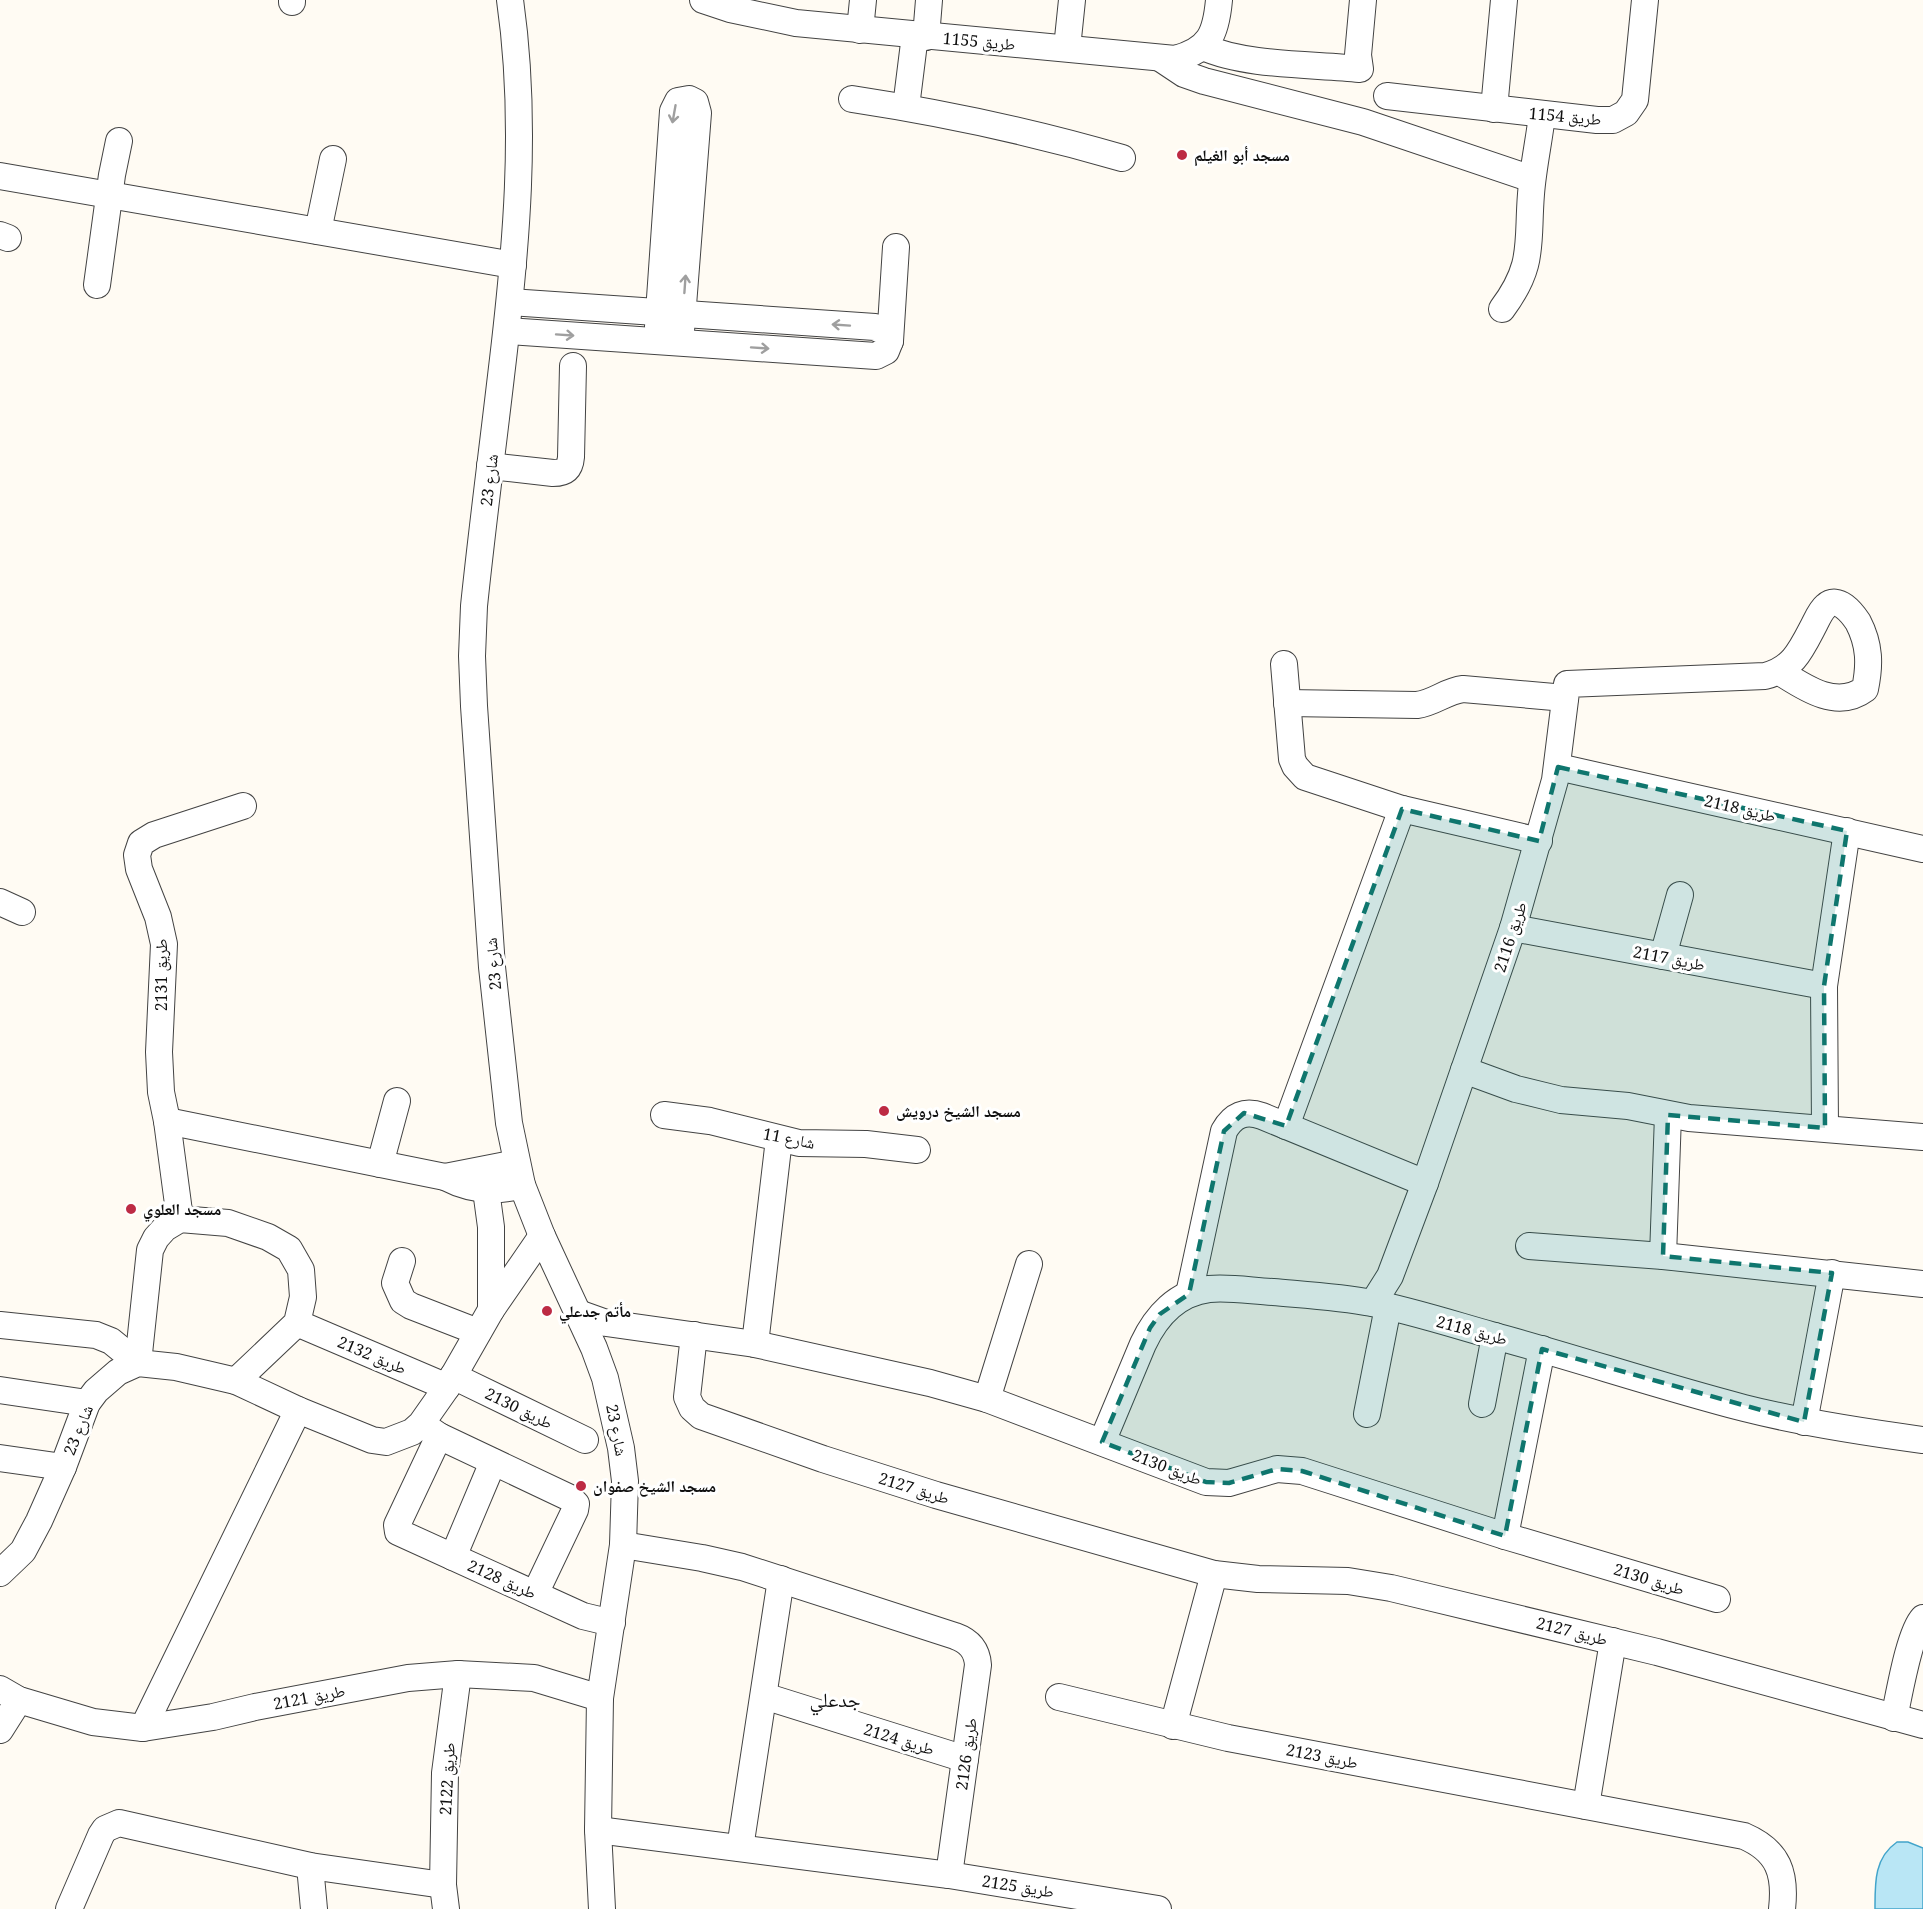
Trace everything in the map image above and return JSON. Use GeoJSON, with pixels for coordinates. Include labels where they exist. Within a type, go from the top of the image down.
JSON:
{"type":"FeatureCollection","features":[{"type":"Feature","properties":{"kind":"street","name":"شارع 23"},"geometry":{"type":"LineString","coordinates":[[510,0],[516,61],[518,218],[507,331],[474,606],[473,686],[492,967],[509,1123],[519,1174],[542,1236],[594,1348],[611,1398],[625,1481],[622,1545],[600,1698],[598,1830],[602,1909]]}},
{"type":"Feature","properties":{"kind":"street","name":"طريق 1155"},"geometry":{"type":"LineString","coordinates":[[703,0],[763,18],[920,36],[1175,59],[1190,56],[1203,46]]}},
{"type":"Feature","properties":{"kind":"street"},"geometry":{"type":"LineString","coordinates":[[860,30],[862,0]]}},
{"type":"Feature","properties":{"kind":"street"},"geometry":{"type":"LineString","coordinates":[[906,107],[929,0]]}},
{"type":"Feature","properties":{"kind":"street"},"geometry":{"type":"LineString","coordinates":[[1067,48],[1072,0]]}},
{"type":"Feature","properties":{"kind":"street"},"geometry":{"type":"LineString","coordinates":[[1219,0],[1216,24],[1211,36],[1203,46],[1244,59],[1360,69],[1358,55],[1363,0]]}},
{"type":"Feature","properties":{"kind":"street"},"geometry":{"type":"LineString","coordinates":[[1494,109],[1504,0]]}},
{"type":"Feature","properties":{"kind":"street","name":"طريق 1154"},"geometry":{"type":"LineString","coordinates":[[1387,96],[1542,115],[1613,120],[1626,113],[1635,100],[1645,0]]}},
{"type":"Feature","properties":{"kind":"street"},"geometry":{"type":"LineString","coordinates":[[1160,58],[1184,74],[1204,81],[1363,122],[1532,179]]}},
{"type":"Feature","properties":{"kind":"street"},"geometry":{"type":"LineString","coordinates":[[852,99],[906,107],[1015,129],[1122,158]]}},
{"type":"Feature","properties":{"kind":"street"},"geometry":{"type":"LineString","coordinates":[[1502,309],[1514,293],[1528,258],[1532,179],[1542,115]]}},
{"type":"Feature","properties":{"kind":"street"},"geometry":{"type":"LineString","coordinates":[[97,285],[109,194],[119,141]]}},
{"type":"Feature","properties":{"kind":"street"},"geometry":{"type":"LineString","coordinates":[[318,231],[333,159]]}},
{"type":"Feature","properties":{"kind":"street"},"geometry":{"type":"LineString","coordinates":[[0,176],[513,265]]}},
{"type":"Feature","properties":{"kind":"street"},"geometry":{"type":"LineString","coordinates":[[668,342],[678,210]]}},
{"type":"Feature","properties":{"kind":"street"},"geometry":{"type":"LineString","coordinates":[[507,331],[876,356],[886,351],[890,341],[896,248]]}},
{"type":"Feature","properties":{"kind":"street"},"geometry":{"type":"LineString","coordinates":[[510,302],[881,328],[890,341]]}},
{"type":"Feature","properties":{"kind":"street"},"geometry":{"type":"LineString","coordinates":[[800,351],[802,322]]}},
{"type":"Feature","properties":{"kind":"street"},"geometry":{"type":"LineString","coordinates":[[490,466],[553,473],[567,470],[571,458],[573,366]]}},
{"type":"Feature","properties":{"kind":"street"},"geometry":{"type":"LineString","coordinates":[[1284,664],[1295,766],[1305,777],[1402,809],[1539,842]]}},
{"type":"Feature","properties":{"kind":"street"},"geometry":{"type":"LineString","coordinates":[[1287,703],[1417,705],[1463,689],[1566,691],[1765,676],[1780,672]]}},
{"type":"Feature","properties":{"kind":"street","name":"طريق 2116"},"geometry":{"type":"LineString","coordinates":[[1380,1305],[1514,928],[1558,767],[1566,691]]}},
{"type":"Feature","properties":{"kind":"street","name":"طريق 2118"},"geometry":{"type":"LineString","coordinates":[[1558,767],[1923,849]]}},
{"type":"Feature","properties":{"kind":"street","name":"طريق 2131"},"geometry":{"type":"LineString","coordinates":[[180,1220],[161,1092],[159,1052],[164,944],[158,917],[139,869],[137,855],[141,843],[154,835],[243,806]]}},
{"type":"Feature","properties":{"kind":"street"},"geometry":{"type":"LineString","coordinates":[[1286,1126],[1402,809]]}},
{"type":"Feature","properties":{"kind":"street"},"geometry":{"type":"LineString","coordinates":[[1825,1128],[1824,986],[1847,831]]}},
{"type":"Feature","properties":{"kind":"street"},"geometry":{"type":"LineString","coordinates":[[1662,956],[1680,895]]}},
{"type":"Feature","properties":{"kind":"street","name":"طريق 2117"},"geometry":{"type":"LineString","coordinates":[[1514,928],[1824,986]]}},
{"type":"Feature","properties":{"kind":"street"},"geometry":{"type":"LineString","coordinates":[[1464,1070],[1516,1089],[1561,1100],[1628,1106],[1668,1115],[1923,1137]]}},
{"type":"Feature","properties":{"kind":"street"},"geometry":{"type":"LineString","coordinates":[[380,1164],[397,1101]]}},
{"type":"Feature","properties":{"kind":"street"},"geometry":{"type":"LineString","coordinates":[[1189,1294],[1224,1131],[1228,1123],[1244,1113],[1253,1113],[1425,1183]]}},
{"type":"Feature","properties":{"kind":"street","name":"شارع 11"},"geometry":{"type":"LineString","coordinates":[[664,1115],[710,1120],[799,1143],[866,1144],[916,1150]]}},
{"type":"Feature","properties":{"kind":"street"},"geometry":{"type":"LineString","coordinates":[[1663,1256],[1668,1115]]}},
{"type":"Feature","properties":{"kind":"street"},"geometry":{"type":"LineString","coordinates":[[167,1121],[445,1177],[519,1174]]}},
{"type":"Feature","properties":{"kind":"street"},"geometry":{"type":"LineString","coordinates":[[755,1344],[779,1139]]}},
{"type":"Feature","properties":{"kind":"street"},"geometry":{"type":"LineString","coordinates":[[445,1177],[458,1184],[486,1190],[511,1189],[519,1174]]}},
{"type":"Feature","properties":{"kind":"street"},"geometry":{"type":"LineString","coordinates":[[485,1321],[491,1227],[486,1190]]}},
{"type":"Feature","properties":{"kind":"street"},"geometry":{"type":"LineString","coordinates":[[138,1363],[150,1250],[156,1238],[165,1228],[180,1220],[228,1223],[268,1237],[289,1250],[301,1270],[303,1297],[297,1323],[236,1381]]}},
{"type":"Feature","properties":{"kind":"street"},"geometry":{"type":"LineString","coordinates":[[430,1430],[450,1381],[485,1321],[542,1236]]}},
{"type":"Feature","properties":{"kind":"street"},"geometry":{"type":"LineString","coordinates":[[1529,1246],[1663,1256],[1923,1284]]}},
{"type":"Feature","properties":{"kind":"street"},"geometry":{"type":"LineString","coordinates":[[402,1262],[395,1282],[403,1301],[411,1306],[485,1321]]}},
{"type":"Feature","properties":{"kind":"street"},"geometry":{"type":"LineString","coordinates":[[987,1399],[1029,1263]]}},
{"type":"Feature","properties":{"kind":"street"},"geometry":{"type":"LineString","coordinates":[[1804,1422],[1832,1273]]}},
{"type":"Feature","properties":{"kind":"street","name":"طريق 2118"},"geometry":{"type":"LineString","coordinates":[[1102,1442],[1150,1328],[1160,1314],[1174,1302],[1189,1294],[1208,1289],[1228,1288],[1339,1298],[1380,1305],[1742,1407],[1804,1422],[1923,1440]]}},
{"type":"Feature","properties":{"kind":"street"},"geometry":{"type":"LineString","coordinates":[[1367,1414],[1380,1305]]}},
{"type":"Feature","properties":{"kind":"street","name":"طريق 2130"},"geometry":{"type":"LineString","coordinates":[[578,1313],[606,1323],[755,1344],[930,1383],[987,1399],[1206,1482],[1229,1483],[1277,1469],[1302,1471],[1505,1536],[1716,1599]]}},
{"type":"Feature","properties":{"kind":"street","name":"طريق 2132"},"geometry":{"type":"LineString","coordinates":[[297,1323],[450,1381]]}},
{"type":"Feature","properties":{"kind":"street"},"geometry":{"type":"LineString","coordinates":[[0,1325],[96,1335],[111,1341],[138,1363],[176,1367],[236,1381],[298,1410],[372,1440],[386,1442],[412,1432],[430,1430],[570,1498],[576,1504],[575,1510],[535,1594]]}},
{"type":"Feature","properties":{"kind":"street"},"geometry":{"type":"LineString","coordinates":[[594,1348],[613,1336],[635,1327]]}},
{"type":"Feature","properties":{"kind":"street","name":"طريق 2127"},"geometry":{"type":"LineString","coordinates":[[694,1335],[687,1397],[692,1408],[701,1416],[936,1496],[1214,1574],[1257,1579],[1325,1579],[1370,1584],[1613,1641],[1923,1725]]}},
{"type":"Feature","properties":{"kind":"street"},"geometry":{"type":"LineString","coordinates":[[1482,1404],[1495,1336]]}},
{"type":"Feature","properties":{"kind":"street"},"geometry":{"type":"LineString","coordinates":[[1505,1536],[1542,1349]]}},
{"type":"Feature","properties":{"kind":"street","name":"شارع 23"},"geometry":{"type":"LineString","coordinates":[[0,1573],[23,1551],[39,1521],[63,1467],[87,1403],[96,1391],[118,1372],[138,1363]]}},
{"type":"Feature","properties":{"kind":"street","name":"طريق 2130"},"geometry":{"type":"LineString","coordinates":[[450,1381],[585,1440]]}},
{"type":"Feature","properties":{"kind":"street"},"geometry":{"type":"LineString","coordinates":[[0,1390],[87,1403]]}},
{"type":"Feature","properties":{"kind":"street"},"geometry":{"type":"LineString","coordinates":[[143,1728],[298,1410]]}},
{"type":"Feature","properties":{"kind":"street","name":"طريق 2128"},"geometry":{"type":"LineString","coordinates":[[430,1430],[397,1529],[402,1535],[584,1616],[612,1623]]}},
{"type":"Feature","properties":{"kind":"street","name":"شارع 23"},"geometry":{"type":"LineString","coordinates":[[0,1458],[63,1467]]}},
{"type":"Feature","properties":{"kind":"street"},"geometry":{"type":"LineString","coordinates":[[453,1557],[493,1462]]}},
{"type":"Feature","properties":{"kind":"street","name":"طريق 2126"},"geometry":{"type":"LineString","coordinates":[[622,1545],[702,1558],[780,1579],[955,1636],[969,1643],[977,1657],[978,1665],[949,1875]]}},
{"type":"Feature","properties":{"kind":"street"},"geometry":{"type":"LineString","coordinates":[[1173,1726],[1214,1574]]}},
{"type":"Feature","properties":{"kind":"street"},"geometry":{"type":"LineString","coordinates":[[740,1848],[780,1579]]}},
{"type":"Feature","properties":{"kind":"street"},"geometry":{"type":"LineString","coordinates":[[1894,1718],[1913,1639],[1918,1623],[1923,1618]]}},
{"type":"Feature","properties":{"kind":"street"},"geometry":{"type":"LineString","coordinates":[[1586,1806],[1613,1641]]}},
{"type":"Feature","properties":{"kind":"street","name":"طريق 2121"},"geometry":{"type":"LineString","coordinates":[[0,1730],[9,1694],[93,1722],[143,1728],[213,1717],[408,1678],[458,1674],[534,1678],[600,1698]]}},
{"type":"Feature","properties":{"kind":"street","name":"طريق 2122"},"geometry":{"type":"LineString","coordinates":[[69,1909],[101,1835],[111,1826],[119,1823],[128,1823],[198,1842],[445,1897],[446,1773],[458,1674]]}},
{"type":"Feature","properties":{"kind":"street","name":"طريق 2124"},"geometry":{"type":"LineString","coordinates":[[764,1696],[965,1759]]}},
{"type":"Feature","properties":{"kind":"street","name":"طريق 2123"},"geometry":{"type":"LineString","coordinates":[[1059,1697],[1228,1738],[1732,1833],[1755,1841],[1773,1857],[1779,1867],[1784,1890],[1782,1909]]}},
{"type":"Feature","properties":{"kind":"street"},"geometry":{"type":"LineString","coordinates":[[598,1830],[949,1875]]}},
{"type":"Feature","properties":{"kind":"street"},"geometry":{"type":"LineString","coordinates":[[310,1866],[314,1909]]}},
{"type":"Feature","properties":{"kind":"street","name":"طريق 2125"},"geometry":{"type":"LineString","coordinates":[[949,1875],[1158,1909]]}},
{"type":"Feature","properties":{"kind":"highlighted area"},"geometry":{"type":"Polygon","coordinates":[[[1558,767],[1847,831],[1824,986],[1825,1128],[1668,1115],[1663,1256],[1832,1273],[1804,1422],[1542,1349],[1505,1536],[1302,1471],[1277,1469],[1229,1483],[1206,1482],[1102,1442],[1150,1328],[1160,1314],[1189,1294],[1224,1131],[1244,1113],[1286,1126],[1402,809],[1539,841],[1558,767]]]}},
{"type":"Feature","properties":{"kind":"water"},"geometry":{"type":"Polygon","coordinates":[[[1897,1842],[1908,1842],[1923,1848],[1923,1909],[1875,1909],[1877,1872],[1889,1848],[1897,1842]]]}},
{"type":"Feature","properties":{"kind":"place","name":"مسجد أبو الغيلم"},"geometry":{"type":"Point","coordinates":[1182,155]}},
{"type":"Feature","properties":{"kind":"place","name":"مسجد الشيخ درويش"},"geometry":{"type":"Point","coordinates":[884,1111]}},
{"type":"Feature","properties":{"kind":"place","name":"مسجد العلوي"},"geometry":{"type":"Point","coordinates":[131,1209]}},
{"type":"Feature","properties":{"kind":"place","name":"مأتم جدعلي"},"geometry":{"type":"Point","coordinates":[547,1311]}},
{"type":"Feature","properties":{"kind":"place","name":"مسجد الشيخ صفوان"},"geometry":{"type":"Point","coordinates":[581,1486]}},
{"type":"Feature","properties":{"kind":"district","name":"جدعلي"},"geometry":{"type":"Point","coordinates":[835,1700]}}]}
